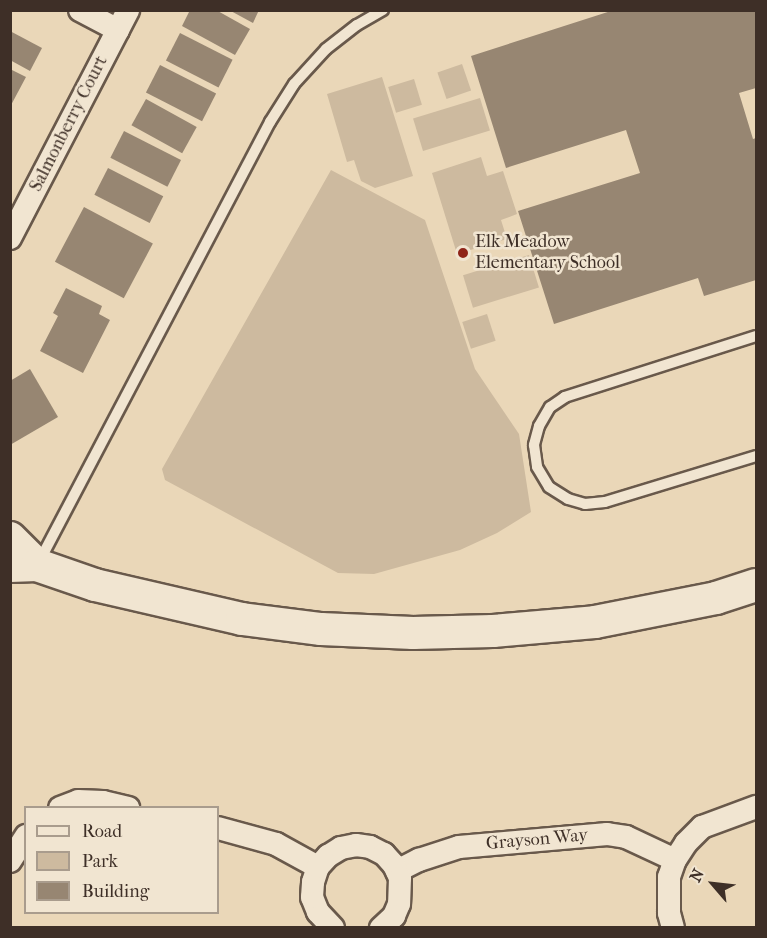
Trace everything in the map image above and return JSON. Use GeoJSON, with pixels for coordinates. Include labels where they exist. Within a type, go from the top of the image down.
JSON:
{"type":"FeatureCollection","features":[{"type":"Feature","properties":{"kind":"main road"},"geometry":{"type":"LineString","coordinates":[[10,538],[24,565],[95,585],[242,619],[321,628],[413,633],[493,631],[595,622],[716,598],[756,585]]}},
{"type":"Feature","properties":{"kind":"street"},"geometry":{"type":"LineString","coordinates":[[80,10],[123,20]]}},
{"type":"Feature","properties":{"kind":"street","name":"Salmonberry Court"},"geometry":{"type":"LineString","coordinates":[[10,238],[123,20]]}},
{"type":"Feature","properties":{"kind":"street"},"geometry":{"type":"LineString","coordinates":[[63,806],[78,801],[123,806]]}},
{"type":"Feature","properties":{"kind":"street"},"geometry":{"type":"LineString","coordinates":[[673,927],[668,890],[675,860],[686,843],[702,827],[756,807]]}},
{"type":"Feature","properties":{"kind":"street"},"geometry":{"type":"LineString","coordinates":[[219,828],[276,844],[318,867]]}},
{"type":"Feature","properties":{"kind":"street","name":"Grayson Way"},"geometry":{"type":"LineString","coordinates":[[398,871],[419,860],[459,847],[607,834],[626,837],[675,860]]}},
{"type":"Feature","properties":{"kind":"street"},"geometry":{"type":"LineString","coordinates":[[10,861],[24,839]]}},
{"type":"Feature","properties":{"kind":"street"},"geometry":{"type":"LineString","coordinates":[[333,927],[318,912],[312,897],[312,882],[318,867],[328,856],[341,848],[356,845],[370,847],[384,854],[398,871],[402,891],[399,904],[384,927]]}},
{"type":"Feature","properties":{"kind":"lane"},"geometry":{"type":"LineString","coordinates":[[24,565],[270,122],[294,84],[326,49],[357,25],[383,10]]}},
{"type":"Feature","properties":{"kind":"lane"},"geometry":{"type":"LineString","coordinates":[[756,336],[565,397],[550,407],[539,426],[534,445],[537,467],[549,487],[568,499],[585,504],[606,502],[756,456]]}},
{"type":"Feature","properties":{"kind":"green space"},"geometry":{"type":"Polygon","coordinates":[[[462,64],[471,90],[447,99],[437,72],[462,64]]]}},
{"type":"Feature","properties":{"kind":"green space"},"geometry":{"type":"Polygon","coordinates":[[[382,77],[413,176],[375,188],[361,181],[354,160],[347,162],[327,94],[382,77]]]}},
{"type":"Feature","properties":{"kind":"green space"},"geometry":{"type":"Polygon","coordinates":[[[414,79],[422,105],[396,113],[388,87],[414,79]]]}},
{"type":"Feature","properties":{"kind":"green space"},"geometry":{"type":"Polygon","coordinates":[[[480,98],[490,131],[423,151],[413,118],[480,98]]]}},
{"type":"Feature","properties":{"kind":"green space"},"geometry":{"type":"Polygon","coordinates":[[[481,157],[487,176],[503,171],[517,214],[501,220],[507,239],[457,254],[432,173],[481,157]]]}},
{"type":"Feature","properties":{"kind":"green space"},"geometry":{"type":"Polygon","coordinates":[[[331,170],[425,220],[475,369],[519,434],[531,512],[497,533],[460,550],[374,574],[338,573],[165,480],[162,469],[331,170]]]}},
{"type":"Feature","properties":{"kind":"green space"},"geometry":{"type":"Polygon","coordinates":[[[529,255],[539,288],[473,308],[463,275],[529,255]]]}},
{"type":"Feature","properties":{"kind":"green space"},"geometry":{"type":"Polygon","coordinates":[[[487,314],[496,341],[471,349],[462,322],[487,314]]]}},
{"type":"Feature","properties":{"kind":"building"},"geometry":{"type":"Polygon","coordinates":[[[190,10],[216,10],[250,29],[235,55],[182,26],[190,10]]]}},
{"type":"Feature","properties":{"kind":"building"},"geometry":{"type":"Polygon","coordinates":[[[229,10],[259,10],[253,23],[229,10]]]}},
{"type":"Feature","properties":{"kind":"building"},"geometry":{"type":"Polygon","coordinates":[[[614,10],[756,10],[756,88],[739,93],[753,139],[756,138],[756,280],[704,296],[698,278],[554,324],[518,211],[640,173],[626,130],[506,168],[471,56],[614,10]]]}},
{"type":"Feature","properties":{"kind":"building"},"geometry":{"type":"Polygon","coordinates":[[[10,31],[42,48],[30,71],[10,60],[10,31]]]}},
{"type":"Feature","properties":{"kind":"building"},"geometry":{"type":"Polygon","coordinates":[[[180,33],[233,60],[218,87],[166,61],[180,33]]]}},
{"type":"Feature","properties":{"kind":"building"},"geometry":{"type":"Polygon","coordinates":[[[160,65],[216,94],[202,121],[146,93],[160,65]]]}},
{"type":"Feature","properties":{"kind":"building"},"geometry":{"type":"Polygon","coordinates":[[[10,69],[26,77],[10,107],[10,69]]]}},
{"type":"Feature","properties":{"kind":"building"},"geometry":{"type":"Polygon","coordinates":[[[146,99],[197,127],[182,153],[131,125],[146,99]]]}},
{"type":"Feature","properties":{"kind":"building"},"geometry":{"type":"Polygon","coordinates":[[[124,131],[181,160],[167,187],[110,158],[124,131]]]}},
{"type":"Feature","properties":{"kind":"building"},"geometry":{"type":"Polygon","coordinates":[[[108,168],[163,196],[150,223],[94,195],[108,168]]]}},
{"type":"Feature","properties":{"kind":"building"},"geometry":{"type":"Polygon","coordinates":[[[84,207],[153,244],[124,298],[55,262],[84,207]]]}},
{"type":"Feature","properties":{"kind":"building"},"geometry":{"type":"Polygon","coordinates":[[[66,288],[102,306],[99,314],[110,320],[83,373],[40,351],[58,316],[53,313],[66,288]]]}},
{"type":"Feature","properties":{"kind":"building"},"geometry":{"type":"Polygon","coordinates":[[[30,369],[58,417],[10,445],[10,381],[30,369]]]}},
{"type":"Feature","properties":{"kind":"place","name":"Elk Meadow Elementary School"},"geometry":{"type":"Point","coordinates":[463,253]}}]}
